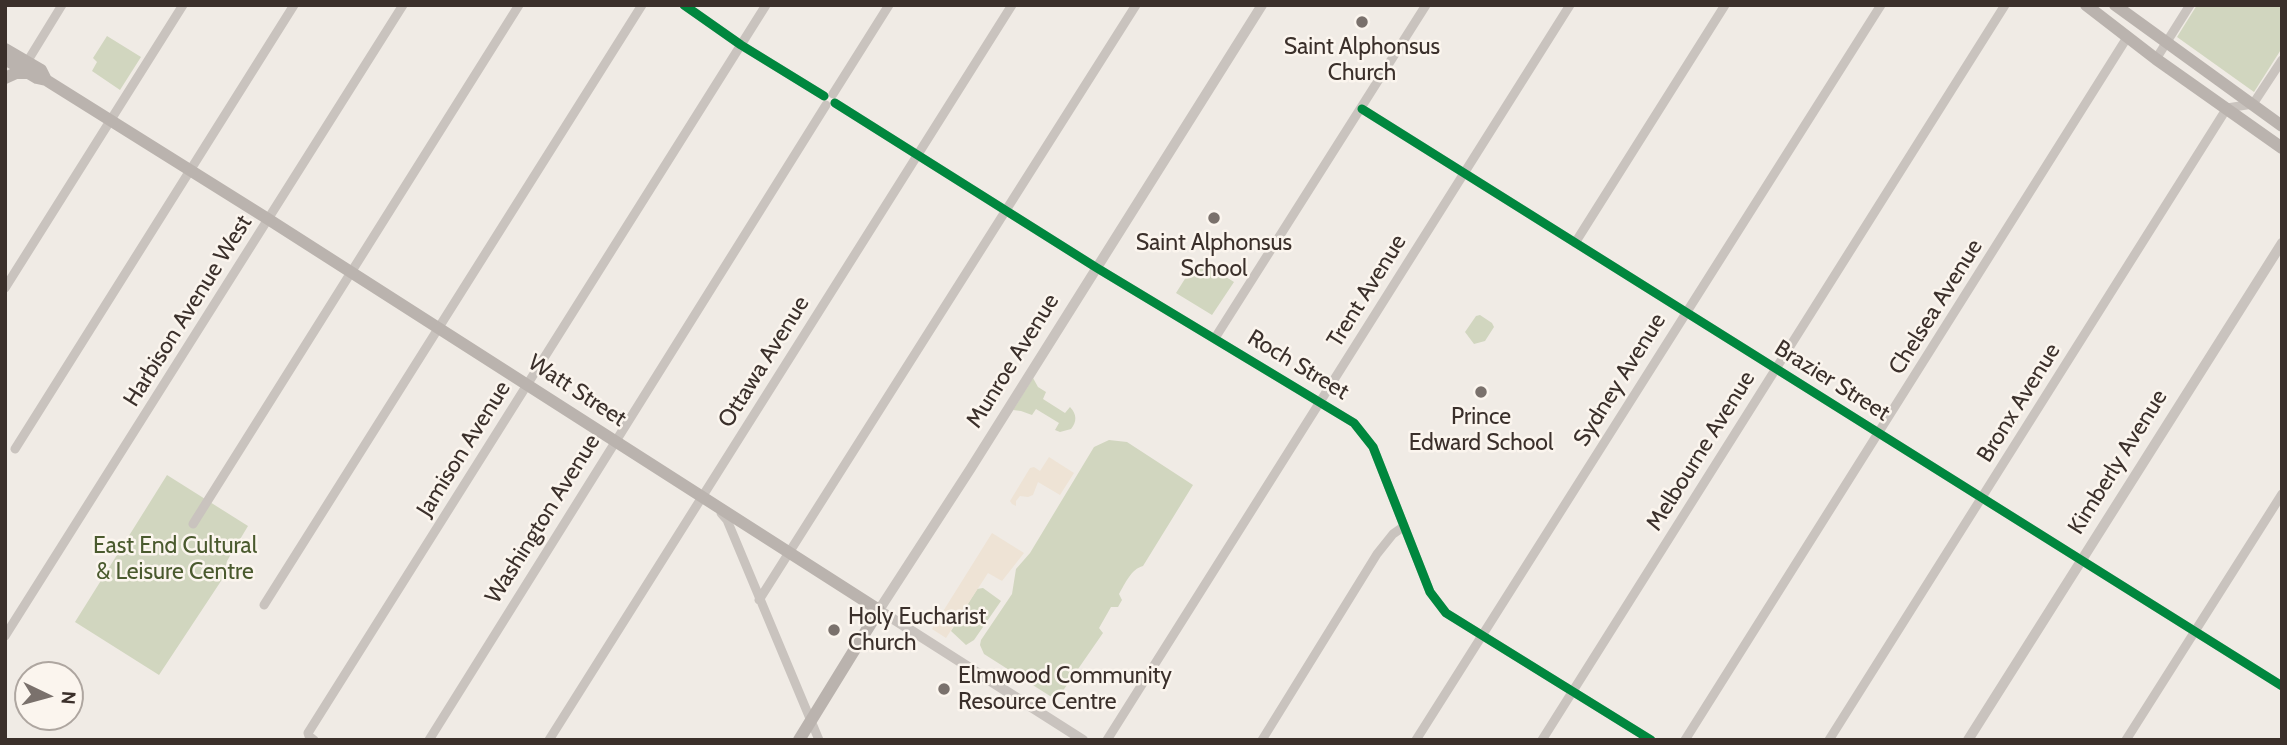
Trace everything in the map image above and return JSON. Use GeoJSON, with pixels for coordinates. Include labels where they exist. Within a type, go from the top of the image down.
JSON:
{"type":"FeatureCollection","features":[{"type":"Feature","properties":{"kind":"main road"},"geometry":{"type":"LineString","coordinates":[[2086,5],[2156,59],[2282,148]]}},
{"type":"Feature","properties":{"kind":"main road"},"geometry":{"type":"LineString","coordinates":[[2115,5],[2282,126]]}},
{"type":"Feature","properties":{"kind":"main road","name":"Watt Street"},"geometry":{"type":"LineString","coordinates":[[5,49],[37,78],[46,80],[439,327],[879,610]]}},
{"type":"Feature","properties":{"kind":"main road","name":"Watt Street"},"geometry":{"type":"LineString","coordinates":[[5,59],[28,68]]}},
{"type":"Feature","properties":{"kind":"main road"},"geometry":{"type":"LineString","coordinates":[[5,78],[28,68]]}},
{"type":"Feature","properties":{"kind":"main road","name":"Munroe Avenue"},"geometry":{"type":"LineString","coordinates":[[799,740],[879,610]]}},
{"type":"Feature","properties":{"kind":"street"},"geometry":{"type":"LineString","coordinates":[[28,68],[62,5]]}},
{"type":"Feature","properties":{"kind":"street"},"geometry":{"type":"LineString","coordinates":[[5,288],[183,5]]}},
{"type":"Feature","properties":{"kind":"street"},"geometry":{"type":"LineString","coordinates":[[15,449],[294,5]]}},
{"type":"Feature","properties":{"kind":"street","name":"Harbison Avenue West"},"geometry":{"type":"LineString","coordinates":[[5,636],[403,5]]}},
{"type":"Feature","properties":{"kind":"street"},"geometry":{"type":"LineString","coordinates":[[193,524],[519,5]]}},
{"type":"Feature","properties":{"kind":"street"},"geometry":{"type":"LineString","coordinates":[[264,605],[642,5]]}},
{"type":"Feature","properties":{"kind":"street","name":"Roch Street"},"geometry":{"type":"LineString","coordinates":[[684,5],[741,45],[1097,268],[1354,423],[1373,447],[1430,592],[1440,606],[1651,740]]}},
{"type":"Feature","properties":{"kind":"street","name":"Jamison Avenue"},"geometry":{"type":"LineString","coordinates":[[311,738],[308,733],[766,5]]}},
{"type":"Feature","properties":{"kind":"street","name":"Washington Avenue"},"geometry":{"type":"LineString","coordinates":[[429,740],[614,440],[889,5]]}},
{"type":"Feature","properties":{"kind":"street","name":"Ottawa Avenue"},"geometry":{"type":"LineString","coordinates":[[549,740],[708,500],[1012,5]]}},
{"type":"Feature","properties":{"kind":"street"},"geometry":{"type":"LineString","coordinates":[[760,600],[1136,5]]}},
{"type":"Feature","properties":{"kind":"street","name":"Munroe Avenue"},"geometry":{"type":"LineString","coordinates":[[879,610],[1262,5]]}},
{"type":"Feature","properties":{"kind":"street"},"geometry":{"type":"LineString","coordinates":[[1215,338],[1426,5]]}},
{"type":"Feature","properties":{"kind":"street","name":"Trent Avenue"},"geometry":{"type":"LineString","coordinates":[[1107,740],[1570,5]]}},
{"type":"Feature","properties":{"kind":"street"},"geometry":{"type":"LineString","coordinates":[[1575,243],[1725,5]]}},
{"type":"Feature","properties":{"kind":"street","name":"Sydney Avenue"},"geometry":{"type":"LineString","coordinates":[[1416,740],[1881,5]]}},
{"type":"Feature","properties":{"kind":"street","name":"Melbourne Avenue"},"geometry":{"type":"LineString","coordinates":[[1542,740],[2004,5]]}},
{"type":"Feature","properties":{"kind":"street"},"geometry":{"type":"LineString","coordinates":[[2156,59],[2190,5]]}},
{"type":"Feature","properties":{"kind":"street","name":"Chelsea Avenue"},"geometry":{"type":"LineString","coordinates":[[1685,740],[2128,36]]}},
{"type":"Feature","properties":{"kind":"street"},"geometry":{"type":"LineString","coordinates":[[2227,108],[2253,104],[2282,60]]}},
{"type":"Feature","properties":{"kind":"street","name":"Brazier Street"},"geometry":{"type":"LineString","coordinates":[[1362,108],[2282,687]]}},
{"type":"Feature","properties":{"kind":"street","name":"Bronx Avenue"},"geometry":{"type":"LineString","coordinates":[[1829,740],[2227,108]]}},
{"type":"Feature","properties":{"kind":"street","name":"Kimberly Avenue"},"geometry":{"type":"LineString","coordinates":[[1968,740],[2282,243]]}},
{"type":"Feature","properties":{"kind":"street"},"geometry":{"type":"LineString","coordinates":[[2126,740],[2282,494]]}},
{"type":"Feature","properties":{"kind":"street"},"geometry":{"type":"LineString","coordinates":[[708,500],[727,520],[818,740]]}},
{"type":"Feature","properties":{"kind":"street"},"geometry":{"type":"LineString","coordinates":[[1262,740],[1377,554],[1393,534],[1403,527]]}},
{"type":"Feature","properties":{"kind":"street","name":"Watt Street"},"geometry":{"type":"LineString","coordinates":[[879,610],[1083,740]]}},
{"type":"Feature","properties":{"kind":"green space"},"geometry":{"type":"Polygon","coordinates":[[[2197,5],[2282,5],[2282,48],[2254,92],[2177,37],[2197,5]]]}},
{"type":"Feature","properties":{"kind":"green space"},"geometry":{"type":"Polygon","coordinates":[[[107,36],[141,57],[120,90],[92,71],[97,62],[93,58],[107,36]]]}},
{"type":"Feature","properties":{"kind":"green space"},"geometry":{"type":"Polygon","coordinates":[[[1200,268],[1212,268],[1234,282],[1212,315],[1176,293],[1188,274],[1200,268]]]}},
{"type":"Feature","properties":{"kind":"green space"},"geometry":{"type":"Polygon","coordinates":[[[1480,315],[1494,327],[1485,341],[1474,344],[1465,332],[1476,316],[1480,315]]]}},
{"type":"Feature","properties":{"kind":"green space"},"geometry":{"type":"Polygon","coordinates":[[[1033,378],[1038,387],[1046,392],[1043,399],[1065,413],[1070,407],[1074,412],[1071,429],[1060,432],[1055,430],[1059,423],[1036,409],[1032,415],[1013,410],[1033,378]]]}},
{"type":"Feature","properties":{"kind":"green space"},"geometry":{"type":"Polygon","coordinates":[[[1109,440],[1127,442],[1193,485],[1143,566],[1135,570],[1126,582],[1119,594],[1122,600],[1118,607],[1111,607],[1099,628],[1103,633],[1060,695],[1050,696],[984,654],[981,640],[1012,594],[1016,569],[1030,553],[1094,447],[1109,440]]]}},
{"type":"Feature","properties":{"kind":"green space","name":"East End Cultural & Leisure Centre"},"geometry":{"type":"Polygon","coordinates":[[[167,475],[248,526],[227,561],[223,578],[159,675],[75,622],[167,475]]]}},
{"type":"Feature","properties":{"kind":"green space"},"geometry":{"type":"Polygon","coordinates":[[[983,588],[1001,601],[974,640],[966,645],[951,631],[977,589],[983,588]]]}},
{"type":"Feature","properties":{"kind":"shaded area"},"geometry":{"type":"Polygon","coordinates":[[[1049,457],[1074,473],[1060,495],[1038,482],[1033,495],[1020,496],[1016,506],[1012,504],[1010,501],[1030,468],[1034,467],[1040,471],[1049,457]]]}},
{"type":"Feature","properties":{"kind":"shaded area"},"geometry":{"type":"Polygon","coordinates":[[[992,533],[1024,553],[1002,581],[988,573],[946,638],[932,629],[992,533]]]}},
{"type":"Feature","properties":{"kind":"cycle path"},"geometry":{"type":"LineString","coordinates":[[684,5],[741,45],[824,96]]}},
{"type":"Feature","properties":{"kind":"cycle path"},"geometry":{"type":"LineString","coordinates":[[835,103],[1097,268],[1354,423],[1373,447],[1430,592],[1446,613],[1651,740]]}},
{"type":"Feature","properties":{"kind":"cycle path"},"geometry":{"type":"LineString","coordinates":[[1362,109],[2282,686]]}},
{"type":"Feature","properties":{"kind":"place","name":"Saint Alphonsus Church"},"geometry":{"type":"Point","coordinates":[1362,22]}},
{"type":"Feature","properties":{"kind":"place","name":"Saint Alphonsus School"},"geometry":{"type":"Point","coordinates":[1214,218]}},
{"type":"Feature","properties":{"kind":"place","name":"Prince Edward School"},"geometry":{"type":"Point","coordinates":[1481,392]}},
{"type":"Feature","properties":{"kind":"place","name":"Holy Eucharist Church"},"geometry":{"type":"Point","coordinates":[834,630]}},
{"type":"Feature","properties":{"kind":"place","name":"Elmwood Community Resource Centre"},"geometry":{"type":"Point","coordinates":[944,689]}}]}
